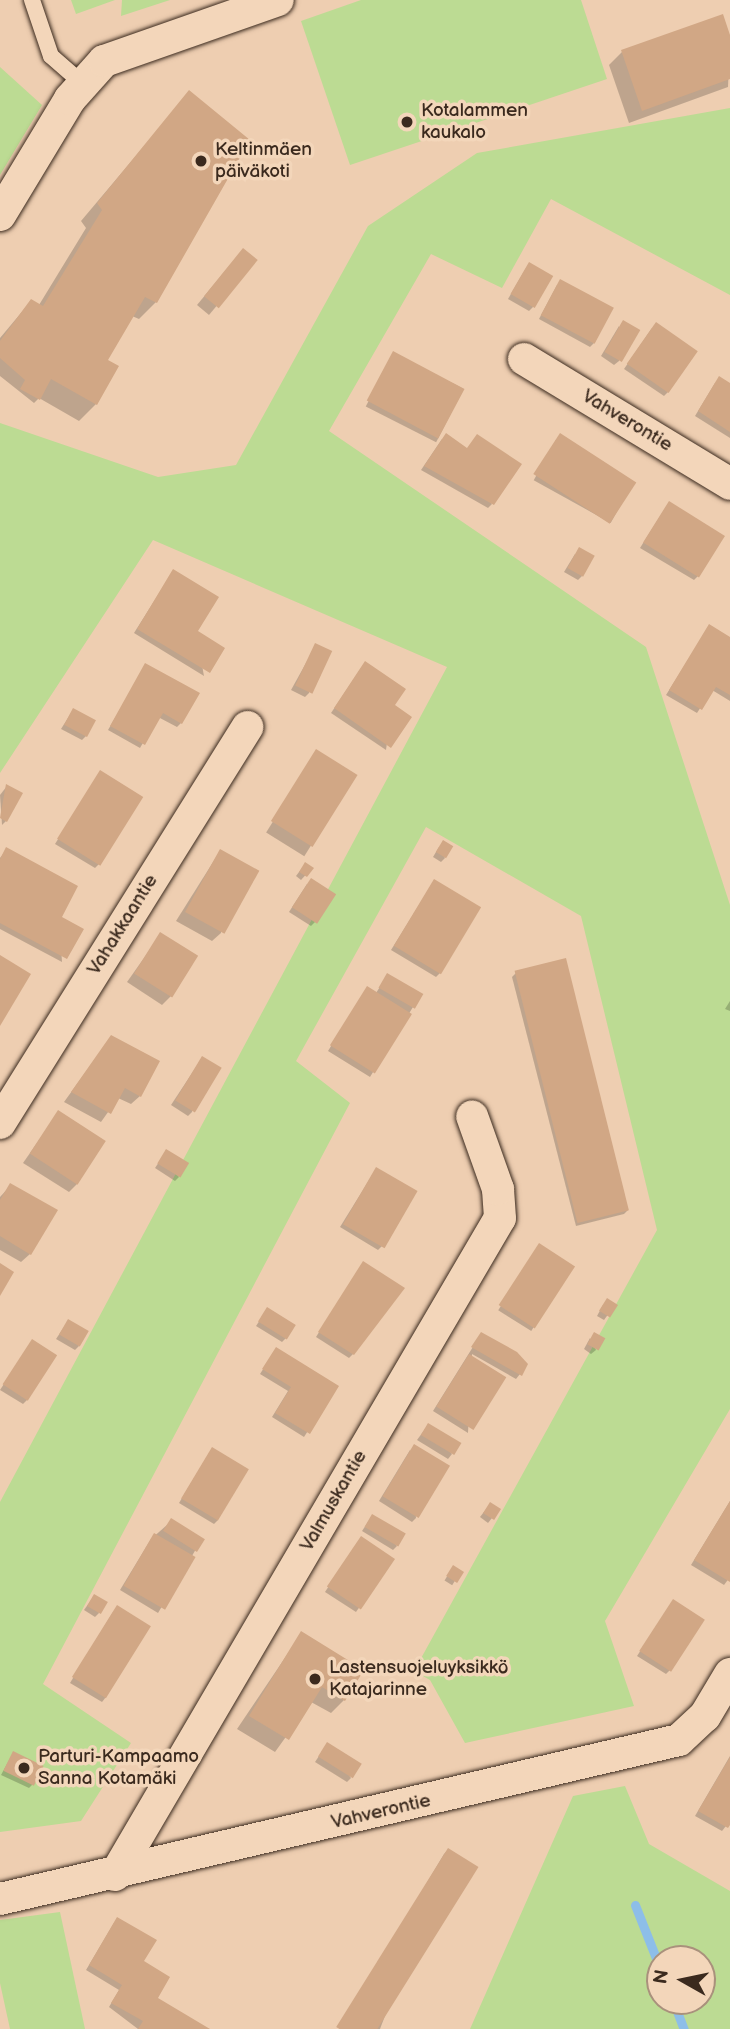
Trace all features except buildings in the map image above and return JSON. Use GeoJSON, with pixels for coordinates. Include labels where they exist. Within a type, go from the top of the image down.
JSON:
{"type":"FeatureCollection","features":[{"type":"Feature","properties":{"kind":"street"},"geometry":{"type":"LineString","coordinates":[[0,215],[76,91],[104,61],[136,47],[278,0]]}},
{"type":"Feature","properties":{"kind":"street","name":"Vahverontie"},"geometry":{"type":"LineString","coordinates":[[524,359],[730,484]]}},
{"type":"Feature","properties":{"kind":"street","name":"Vahakkaantie"},"geometry":{"type":"LineString","coordinates":[[0,1123],[247,727]]}},
{"type":"Feature","properties":{"kind":"street","name":"Valmuskantie"},"geometry":{"type":"LineString","coordinates":[[115,1875],[500,1219],[498,1189],[472,1116]]}},
{"type":"Feature","properties":{"kind":"street","name":"Vahverontie"},"geometry":{"type":"LineString","coordinates":[[0,1899],[115,1875],[679,1740],[705,1716],[730,1674]]}},
{"type":"Feature","properties":{"kind":"lane"},"geometry":{"type":"LineString","coordinates":[[32,0],[51,56],[76,91]]}},
{"type":"Feature","properties":{"kind":"green space"},"geometry":{"type":"Polygon","coordinates":[[[71,0],[115,0],[76,14],[71,0]]]}},
{"type":"Feature","properties":{"kind":"green space"},"geometry":{"type":"Polygon","coordinates":[[[122,0],[170,0],[121,16],[122,0]]]}},
{"type":"Feature","properties":{"kind":"green space","name":"Kotalammen kaukalo"},"geometry":{"type":"Polygon","coordinates":[[[361,0],[581,0],[607,79],[350,165],[301,21],[361,0]]]}},
{"type":"Feature","properties":{"kind":"green space"},"geometry":{"type":"Polygon","coordinates":[[[0,67],[42,105],[0,175],[0,67]]]}},
{"type":"Feature","properties":{"kind":"green space"},"geometry":{"type":"Polygon","coordinates":[[[730,108],[730,295],[551,199],[502,288],[431,254],[329,431],[646,647],[730,905],[730,1409],[605,1621],[634,1706],[465,1743],[430,1680],[414,1671],[657,1230],[581,916],[426,827],[296,1061],[350,1103],[43,1684],[131,1743],[81,1821],[0,1832],[0,1502],[447,667],[153,540],[0,773],[0,423],[158,477],[236,465],[368,226],[477,153],[730,108]]]}},
{"type":"Feature","properties":{"kind":"green space"},"geometry":{"type":"Polygon","coordinates":[[[625,1786],[649,1844],[730,1891],[730,2029],[470,2029],[573,1796],[625,1786]]]}},
{"type":"Feature","properties":{"kind":"green space"},"geometry":{"type":"Polygon","coordinates":[[[60,1912],[85,2029],[10,2029],[0,1983],[0,1920],[60,1912]]]}},
{"type":"Feature","properties":{"kind":"waterway"},"geometry":{"type":"LineString","coordinates":[[635,1905],[651,1945]]}},
{"type":"Feature","properties":{"kind":"waterway"},"geometry":{"type":"LineString","coordinates":[[678,2015],[684,2029]]}},
{"type":"Feature","properties":{"kind":"place","name":"Kotalammen kaukalo"},"geometry":{"type":"Point","coordinates":[407,122]}},
{"type":"Feature","properties":{"kind":"place","name":"Keltinmäen päiväkoti"},"geometry":{"type":"Point","coordinates":[201,161]}},
{"type":"Feature","properties":{"kind":"place","name":"Lastensuojeluyksikkö Katajarinne"},"geometry":{"type":"Point","coordinates":[315,1679]}},
{"type":"Feature","properties":{"kind":"place","name":"Parturi-Kampaamo Sanna Kotamäki"},"geometry":{"type":"Point","coordinates":[24,1768]}}]}
